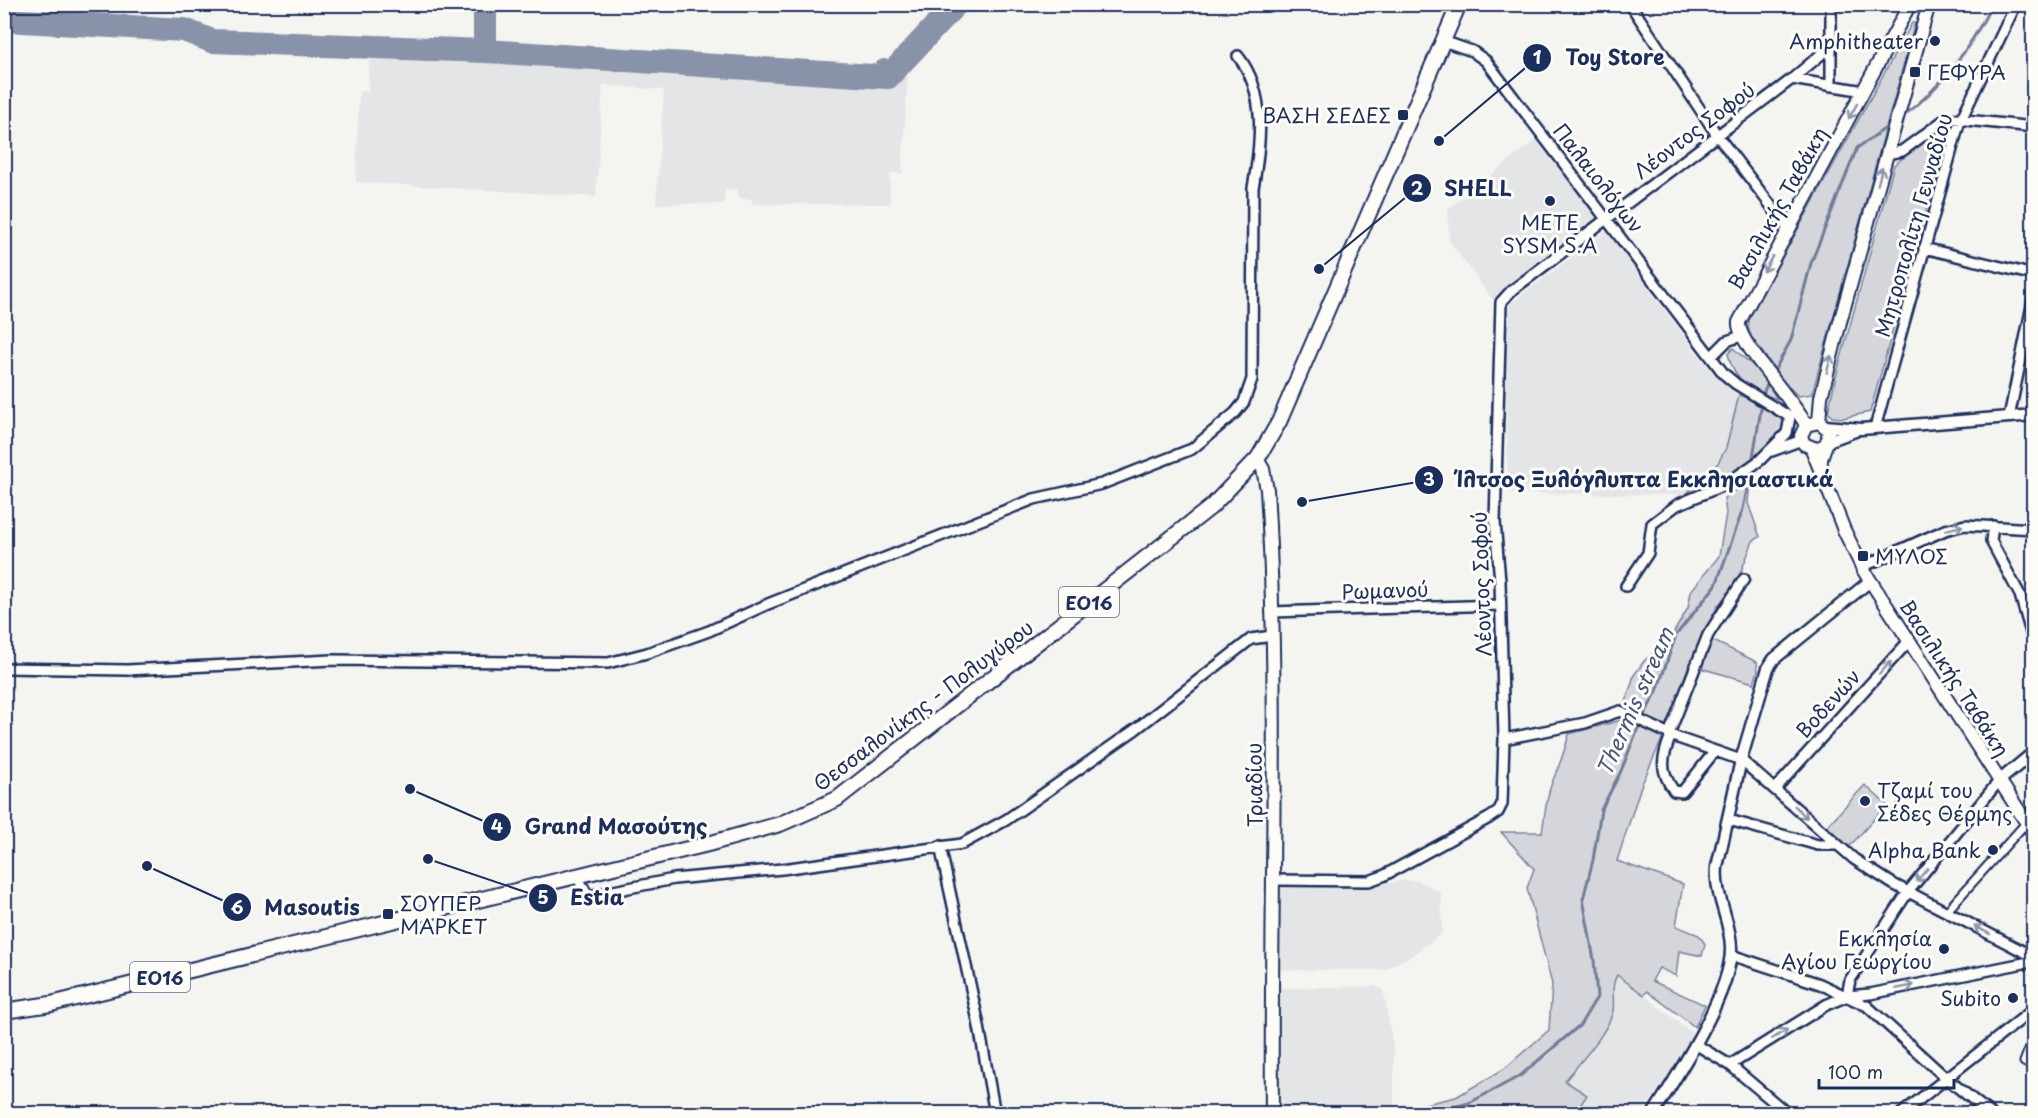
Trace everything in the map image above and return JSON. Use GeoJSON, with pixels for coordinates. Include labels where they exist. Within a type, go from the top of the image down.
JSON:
{"type":"FeatureCollection","features":[{"type":"Feature","properties":{"kind":"main road","name":"Θεσσαλονίκης - Πολυγύρου"},"geometry":{"type":"LineString","coordinates":[[4,1011],[51,1004],[780,824],[837,799],[1199,518],[1257,459],[1279,422],[1459,4]]}},
{"type":"Feature","properties":{"kind":"main road","name":"Βασιλικής Ταβάκη"},"geometry":{"type":"LineString","coordinates":[[1740,336],[1738,326],[1741,316],[1910,4]]}},
{"type":"Feature","properties":{"kind":"main road"},"geometry":{"type":"LineString","coordinates":[[1806,425],[1802,431],[1802,440],[1812,449],[1826,443],[1829,433],[1822,424],[1825,380],[1899,105],[1929,4]]}},
{"type":"Feature","properties":{"kind":"main road"},"geometry":{"type":"LineString","coordinates":[[1740,336],[1794,403],[1806,425]]}},
{"type":"Feature","properties":{"kind":"main road"},"geometry":{"type":"LineString","coordinates":[[1806,425],[1822,424]]}},
{"type":"Feature","properties":{"kind":"main road","name":"Βασιλικής Ταβάκη"},"geometry":{"type":"LineString","coordinates":[[1822,473],[1820,459],[1826,443]]}},
{"type":"Feature","properties":{"kind":"main road","name":"Βασιλικής Ταβάκη"},"geometry":{"type":"LineString","coordinates":[[1812,449],[1870,581],[2034,834]]}},
{"type":"Feature","properties":{"kind":"main road","name":"Τριαδίου"},"geometry":{"type":"LineString","coordinates":[[1257,459],[1263,469],[1267,490],[1272,636],[1275,880],[1271,976],[1272,1113]]}},
{"type":"Feature","properties":{"kind":"street"},"geometry":{"type":"LineString","coordinates":[[1630,4],[1717,135],[1788,228]]}},
{"type":"Feature","properties":{"kind":"street"},"geometry":{"type":"LineString","coordinates":[[1831,4],[1832,86]]}},
{"type":"Feature","properties":{"kind":"street","name":"Μητροπολίτη Γενναδίου"},"geometry":{"type":"LineString","coordinates":[[1875,428],[1961,117],[2016,4]]}},
{"type":"Feature","properties":{"kind":"street","name":"Παλαιολόγων"},"geometry":{"type":"LineString","coordinates":[[1443,41],[1472,51],[1486,61],[1712,356],[1736,384],[1790,417],[1790,428],[1767,453]]}},
{"type":"Feature","properties":{"kind":"street","name":"Λέοντος Σοφού"},"geometry":{"type":"LineString","coordinates":[[1275,880],[1369,881],[1383,876],[1498,812],[1502,804],[1504,739],[1495,522],[1501,302],[1510,291],[1792,79],[1831,46]]}},
{"type":"Feature","properties":{"kind":"street"},"geometry":{"type":"LineString","coordinates":[[4,668],[127,670],[332,660],[608,663],[647,653],[708,631],[768,604],[1034,499],[1102,484],[1192,448],[1235,413],[1244,402],[1252,379],[1252,188],[1258,156],[1259,127],[1257,92],[1251,72],[1238,56]]}},
{"type":"Feature","properties":{"kind":"street"},"geometry":{"type":"LineString","coordinates":[[1792,79],[1864,91]]}},
{"type":"Feature","properties":{"kind":"street"},"geometry":{"type":"LineString","coordinates":[[1886,154],[1902,151],[1942,120],[1961,117],[2034,127]]}},
{"type":"Feature","properties":{"kind":"street"},"geometry":{"type":"LineString","coordinates":[[1924,248],[2034,275]]}},
{"type":"Feature","properties":{"kind":"street"},"geometry":{"type":"LineString","coordinates":[[2009,417],[2034,296]]}},
{"type":"Feature","properties":{"kind":"street"},"geometry":{"type":"LineString","coordinates":[[1712,356],[1727,341],[1740,336]]}},
{"type":"Feature","properties":{"kind":"street"},"geometry":{"type":"LineString","coordinates":[[1822,424],[1861,429],[2034,414]]}},
{"type":"Feature","properties":{"kind":"street"},"geometry":{"type":"LineString","coordinates":[[1826,443],[1861,429]]}},
{"type":"Feature","properties":{"kind":"street"},"geometry":{"type":"LineString","coordinates":[[1626,586],[1648,553],[1652,524],[1677,505],[1726,484],[1759,462],[1767,453],[1802,440]]}},
{"type":"Feature","properties":{"kind":"street"},"geometry":{"type":"LineString","coordinates":[[1862,567],[1945,530],[1965,525],[2034,529]]}},
{"type":"Feature","properties":{"kind":"street"},"geometry":{"type":"LineString","coordinates":[[1993,526],[1991,541],[2020,595],[2031,623],[2034,643]]}},
{"type":"Feature","properties":{"kind":"street"},"geometry":{"type":"LineString","coordinates":[[1716,751],[1682,792],[1674,791],[1665,777],[1661,763],[1670,735],[1708,635],[1744,579]]}},
{"type":"Feature","properties":{"kind":"street"},"geometry":{"type":"LineString","coordinates":[[1658,1110],[1695,1044],[1722,984],[1731,955],[1728,926],[1716,877],[1741,760],[1766,675],[1774,658],[1870,581]]}},
{"type":"Feature","properties":{"kind":"street","name":"Ρωμανού"},"geometry":{"type":"LineString","coordinates":[[1271,612],[1500,605]]}},
{"type":"Feature","properties":{"kind":"street"},"geometry":{"type":"LineString","coordinates":[[576,875],[588,896],[674,879],[782,868],[962,844],[1006,820],[1136,729],[1251,639],[1272,636]]}},
{"type":"Feature","properties":{"kind":"street","name":"Βοδενών"},"geometry":{"type":"LineString","coordinates":[[1775,789],[1908,642]]}},
{"type":"Feature","properties":{"kind":"street"},"geometry":{"type":"LineString","coordinates":[[1504,739],[1585,723],[1620,711],[1631,714],[1670,735],[1741,760],[1836,845],[1873,872],[2034,959]]}},
{"type":"Feature","properties":{"kind":"street"},"geometry":{"type":"LineString","coordinates":[[1847,996],[1850,980],[1908,892],[1999,782],[2034,752]]}},
{"type":"Feature","properties":{"kind":"street"},"geometry":{"type":"LineString","coordinates":[[1729,820],[1818,845],[1836,845]]}},
{"type":"Feature","properties":{"kind":"street"},"geometry":{"type":"LineString","coordinates":[[1946,912],[2026,823]]}},
{"type":"Feature","properties":{"kind":"street"},"geometry":{"type":"LineString","coordinates":[[940,846],[978,1021],[995,1113]]}},
{"type":"Feature","properties":{"kind":"street"},"geometry":{"type":"LineString","coordinates":[[1731,955],[1847,996],[1867,1006],[1946,1078],[1991,1113]]}},
{"type":"Feature","properties":{"kind":"street"},"geometry":{"type":"LineString","coordinates":[[1730,1065],[1826,1005],[1847,996],[1870,994],[2034,959]]}},
{"type":"Feature","properties":{"kind":"street"},"geometry":{"type":"LineString","coordinates":[[1901,1113],[2034,1009]]}},
{"type":"Feature","properties":{"kind":"street"},"geometry":{"type":"LineString","coordinates":[[2034,1036],[2024,1062],[2034,1067]]}},
{"type":"Feature","properties":{"kind":"street"},"geometry":{"type":"LineString","coordinates":[[1695,1044],[1730,1065],[1788,1113]]}},
{"type":"Feature","properties":{"kind":"shaded area"},"geometry":{"type":"Polygon","coordinates":[[[1912,23],[1915,23],[1812,394],[1798,396],[1783,381],[1751,336],[1748,327],[1750,316],[1912,23]]]}},
{"type":"Feature","properties":{"kind":"shaded area"},"geometry":{"type":"Polygon","coordinates":[[[370,41],[908,71],[902,173],[890,174],[890,204],[752,204],[752,199],[737,198],[737,189],[725,189],[724,204],[656,204],[664,90],[603,85],[596,197],[356,182],[359,91],[368,91],[370,41]]]}},
{"type":"Feature","properties":{"kind":"shaded area"},"geometry":{"type":"Polygon","coordinates":[[[1950,126],[1870,412],[1843,418],[1832,417],[1828,412],[1835,380],[1894,165],[1940,129],[1950,126]]]}},
{"type":"Feature","properties":{"kind":"shaded area"},"geometry":{"type":"Polygon","coordinates":[[[1537,139],[1548,147],[1600,215],[1493,300],[1449,241],[1448,209],[1537,139]]]}},
{"type":"Feature","properties":{"kind":"shaded area"},"geometry":{"type":"Polygon","coordinates":[[[1606,231],[1703,361],[1729,389],[1739,395],[1726,448],[1718,463],[1685,495],[1508,493],[1504,313],[1507,306],[1606,231]]]}},
{"type":"Feature","properties":{"kind":"shaded area"},"geometry":{"type":"Polygon","coordinates":[[[1733,348],[1761,373],[1777,399],[1745,384],[1735,371],[1728,354],[1733,348]]]}},
{"type":"Feature","properties":{"kind":"shaded area"},"geometry":{"type":"Polygon","coordinates":[[[1739,395],[1762,404],[1784,419],[1784,428],[1774,440],[1740,469],[1685,495],[1718,463],[1726,448],[1739,395]]]}},
{"type":"Feature","properties":{"kind":"shaded area"},"geometry":{"type":"Polygon","coordinates":[[[1750,480],[1748,503],[1760,537],[1753,541],[1736,584],[1717,607],[1703,636],[1757,662],[1758,671],[1754,683],[1689,665],[1666,728],[1624,709],[1634,675],[1644,661],[1670,639],[1688,608],[1691,591],[1719,556],[1726,513],[1724,498],[1750,480]]]}},
{"type":"Feature","properties":{"kind":"shaded area"},"geometry":{"type":"Polygon","coordinates":[[[1629,718],[1663,737],[1641,786],[1617,861],[1683,884],[1676,926],[1699,935],[1705,944],[1702,956],[1679,951],[1676,976],[1659,968],[1652,981],[1705,1005],[1695,1027],[1647,991],[1644,995],[1617,975],[1610,1020],[1585,1057],[1565,1081],[1587,1095],[1575,1113],[1382,1114],[1456,1097],[1504,1069],[1549,1030],[1552,984],[1527,888],[1534,869],[1501,832],[1542,832],[1549,792],[1569,734],[1629,718]]]}},
{"type":"Feature","properties":{"kind":"shaded area"},"geometry":{"type":"Polygon","coordinates":[[[1865,785],[1887,805],[1849,847],[1827,826],[1865,785]]]}},
{"type":"Feature","properties":{"kind":"shaded area"},"geometry":{"type":"Polygon","coordinates":[[[1404,880],[1419,881],[1441,893],[1442,933],[1411,956],[1384,970],[1279,970],[1279,884],[1391,883],[1404,880]]]}},
{"type":"Feature","properties":{"kind":"shaded area"},"geometry":{"type":"Polygon","coordinates":[[[1617,974],[1696,1036],[1642,1113],[1594,1113],[1580,1105],[1587,1096],[1565,1081],[1606,1028],[1613,1012],[1613,982],[1617,974]]]}},
{"type":"Feature","properties":{"kind":"shaded area"},"geometry":{"type":"Polygon","coordinates":[[[1375,986],[1383,990],[1394,1052],[1394,1110],[1382,1114],[1279,1114],[1280,988],[1375,986]]]}},
{"type":"Feature","properties":{"kind":"waterway","name":"Thermis stream"},"geometry":{"type":"LineString","coordinates":[[1903,116],[1930,93],[1954,66],[1975,36],[1992,4]]}},
{"type":"Feature","properties":{"kind":"waterway","name":"Thermis stream"},"geometry":{"type":"LineString","coordinates":[[1773,373],[1791,340],[1811,263],[1857,148],[1890,125]]}},
{"type":"Feature","properties":{"kind":"waterway","name":"Thermis stream"},"geometry":{"type":"LineString","coordinates":[[1752,463],[1764,391],[1770,379]]}},
{"type":"Feature","properties":{"kind":"waterway","name":"Thermis stream"},"geometry":{"type":"LineString","coordinates":[[1427,1114],[1469,1103],[1520,1076],[1580,1025],[1597,997],[1594,960],[1583,899],[1593,860],[1601,810],[1657,691],[1676,635],[1716,585],[1743,509],[1751,470]]}},
{"type":"Feature","properties":{"kind":"taxiway"},"geometry":{"type":"LineString","coordinates":[[485,4],[485,51],[486,48]]}},
{"type":"Feature","properties":{"kind":"taxiway"},"geometry":{"type":"LineString","coordinates":[[885,71],[888,77],[956,4]]}},
{"type":"Feature","properties":{"kind":"taxiway"},"geometry":{"type":"LineString","coordinates":[[4,20],[184,30],[212,41],[485,51],[888,77]]}},
{"type":"Feature","properties":{"kind":"place","name":"Amphitheater"},"geometry":{"type":"Point","coordinates":[1935,41]}},
{"type":"Feature","properties":{"kind":"place","name":"ΓΕΦΥΡΑ"},"geometry":{"type":"Point","coordinates":[1915,72]}},
{"type":"Feature","properties":{"kind":"place","name":"ΒΑΣΗ ΣΕΔΕΣ"},"geometry":{"type":"Point","coordinates":[1403,115]}},
{"type":"Feature","properties":{"kind":"place","name":"Toy Store"},"geometry":{"type":"Point","coordinates":[1439,141]}},
{"type":"Feature","properties":{"kind":"place","name":"METE SYSM S.A"},"geometry":{"type":"Point","coordinates":[1550,201]}},
{"type":"Feature","properties":{"kind":"place","name":"SHELL"},"geometry":{"type":"Point","coordinates":[1319,269]}},
{"type":"Feature","properties":{"kind":"place","name":"Ίλτσος Ξυλόγλυπτα Εκκλησιαστικά"},"geometry":{"type":"Point","coordinates":[1302,502]}},
{"type":"Feature","properties":{"kind":"place","name":"ΜΥΛΟΣ"},"geometry":{"type":"Point","coordinates":[1863,556]}},
{"type":"Feature","properties":{"kind":"place","name":"Grand Μασούτης"},"geometry":{"type":"Point","coordinates":[410,789]}},
{"type":"Feature","properties":{"kind":"place","name":"Τζαμί του Σέδες Θέρμης"},"geometry":{"type":"Point","coordinates":[1865,801]}},
{"type":"Feature","properties":{"kind":"place","name":"Alpha Bank"},"geometry":{"type":"Point","coordinates":[1993,850]}},
{"type":"Feature","properties":{"kind":"place","name":"Estia"},"geometry":{"type":"Point","coordinates":[428,859]}},
{"type":"Feature","properties":{"kind":"place","name":"Masoutis"},"geometry":{"type":"Point","coordinates":[147,866]}},
{"type":"Feature","properties":{"kind":"place","name":"ΣΟΥΠΕΡ ΜΑΡΚΕΤ"},"geometry":{"type":"Point","coordinates":[388,914]}},
{"type":"Feature","properties":{"kind":"place","name":"Εκκλησία Αγίου Γεωργίου"},"geometry":{"type":"Point","coordinates":[1944,949]}},
{"type":"Feature","properties":{"kind":"place","name":"Subito"},"geometry":{"type":"Point","coordinates":[2013,998]}}]}
